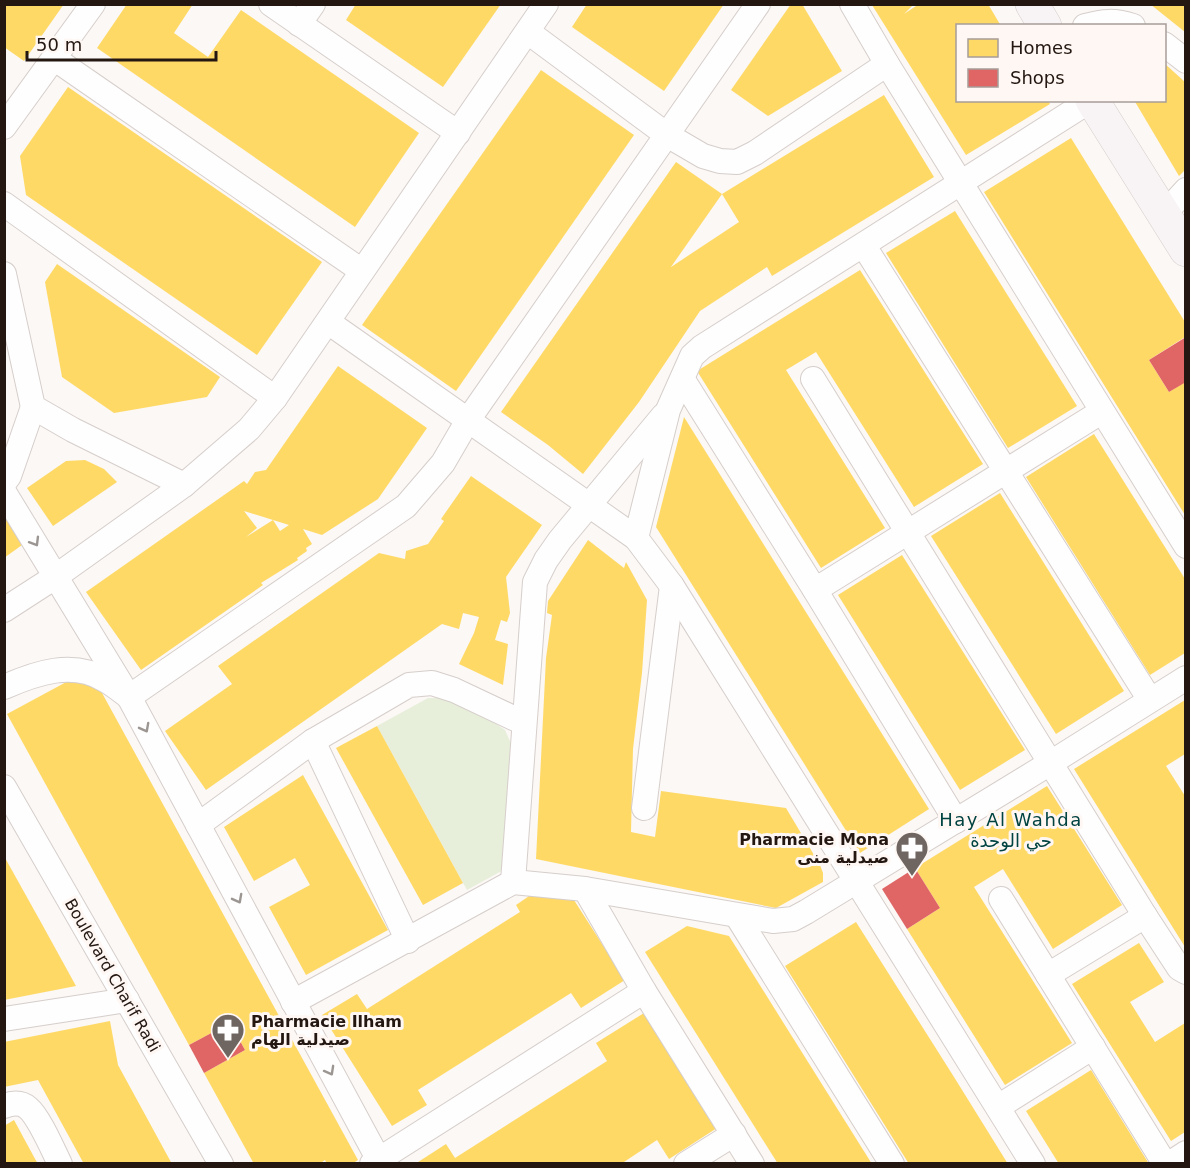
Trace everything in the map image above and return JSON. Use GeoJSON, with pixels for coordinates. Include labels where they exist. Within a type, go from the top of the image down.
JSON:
{"type":"FeatureCollection","features":[{"type":"Feature","properties":{"kind":"street"},"geometry":{"type":"LineString","coordinates":[[4,127],[93,4]]}},
{"type":"Feature","properties":{"kind":"street"},"geometry":{"type":"LineString","coordinates":[[271,4],[458,133]]}},
{"type":"Feature","properties":{"kind":"street"},"geometry":{"type":"LineString","coordinates":[[299,24],[313,4]]}},
{"type":"Feature","properties":{"kind":"street"},"geometry":{"type":"LineString","coordinates":[[4,610],[56,577],[184,485],[249,429],[275,398],[546,4]]}},
{"type":"Feature","properties":{"kind":"street"},"geometry":{"type":"LineString","coordinates":[[129,697],[406,506],[443,464],[468,420],[758,4]]}},
{"type":"Feature","properties":{"kind":"street"},"geometry":{"type":"LineString","coordinates":[[852,4],[1185,546]]}},
{"type":"Feature","properties":{"kind":"street"},"geometry":{"type":"LineString","coordinates":[[1032,4],[1044,24]]}},
{"type":"Feature","properties":{"kind":"street"},"geometry":{"type":"LineString","coordinates":[[1092,24],[1106,20],[1128,24]]}},
{"type":"Feature","properties":{"kind":"street"},"geometry":{"type":"LineString","coordinates":[[528,32],[667,135],[703,156],[720,161],[737,162],[754,153],[887,64]]}},
{"type":"Feature","properties":{"kind":"street"},"geometry":{"type":"LineString","coordinates":[[1166,46],[1185,61]]}},
{"type":"Feature","properties":{"kind":"street"},"geometry":{"type":"LineString","coordinates":[[55,59],[362,271]]}},
{"type":"Feature","properties":{"kind":"street"},"geometry":{"type":"LineString","coordinates":[[636,538],[668,410],[692,356],[702,347],[1088,102]]}},
{"type":"Feature","properties":{"kind":"street"},"geometry":{"type":"LineString","coordinates":[[1092,102],[1177,233]]}},
{"type":"Feature","properties":{"kind":"street"},"geometry":{"type":"LineString","coordinates":[[1177,233],[1185,190]]}},
{"type":"Feature","properties":{"kind":"street"},"geometry":{"type":"LineString","coordinates":[[4,204],[275,398]]}},
{"type":"Feature","properties":{"kind":"street"},"geometry":{"type":"LineString","coordinates":[[864,246],[1150,700]]}},
{"type":"Feature","properties":{"kind":"street"},"geometry":{"type":"LineString","coordinates":[[4,274],[33,407],[9,477],[4,483]]}},
{"type":"Feature","properties":{"kind":"street"},"geometry":{"type":"LineString","coordinates":[[328,322],[636,538],[672,586],[1033,1164]]}},
{"type":"Feature","properties":{"kind":"street"},"geometry":{"type":"LineString","coordinates":[[813,379],[1052,762],[1145,916],[1179,968],[1185,972]]}},
{"type":"Feature","properties":{"kind":"street"},"geometry":{"type":"LineString","coordinates":[[683,380],[956,821]]}},
{"type":"Feature","properties":{"kind":"street"},"geometry":{"type":"LineString","coordinates":[[33,407],[73,430],[184,485]]}},
{"type":"Feature","properties":{"kind":"street"},"geometry":{"type":"LineString","coordinates":[[513,882],[535,582],[546,560],[560,540],[668,410]]}},
{"type":"Feature","properties":{"kind":"street"},"geometry":{"type":"LineString","coordinates":[[815,590],[1101,412]]}},
{"type":"Feature","properties":{"kind":"street"},"geometry":{"type":"LineString","coordinates":[[4,492],[129,697],[377,1162],[644,992]]}},
{"type":"Feature","properties":{"kind":"street"},"geometry":{"type":"LineString","coordinates":[[644,808],[672,586]]}},
{"type":"Feature","properties":{"kind":"street"},"geometry":{"type":"LineString","coordinates":[[4,687],[27,677],[55,670],[77,670],[104,679],[129,697]]}},
{"type":"Feature","properties":{"kind":"street"},"geometry":{"type":"LineString","coordinates":[[293,1002],[513,882],[585,889],[773,921],[793,919],[1052,762],[1185,678]]}},
{"type":"Feature","properties":{"kind":"street"},"geometry":{"type":"LineString","coordinates":[[198,825],[313,741],[409,685],[432,683],[454,690],[524,723]]}},
{"type":"Feature","properties":{"kind":"street"},"geometry":{"type":"LineString","coordinates":[[313,741],[408,940]]}},
{"type":"Feature","properties":{"kind":"street","name":"Boulevard Charif Radi"},"geometry":{"type":"LineString","coordinates":[[4,787],[221,1164]]}},
{"type":"Feature","properties":{"kind":"street"},"geometry":{"type":"LineString","coordinates":[[585,889],[644,992],[753,1164]]}},
{"type":"Feature","properties":{"kind":"street"},"geometry":{"type":"LineString","coordinates":[[1001,899],[1167,1164],[1185,1153]]}},
{"type":"Feature","properties":{"kind":"street"},"geometry":{"type":"LineString","coordinates":[[737,916],[892,1164]]}},
{"type":"Feature","properties":{"kind":"street"},"geometry":{"type":"LineString","coordinates":[[1048,975],[1145,916]]}},
{"type":"Feature","properties":{"kind":"street"},"geometry":{"type":"LineString","coordinates":[[4,1019],[127,1000]]}},
{"type":"Feature","properties":{"kind":"street"},"geometry":{"type":"LineString","coordinates":[[998,1107],[1093,1047]]}},
{"type":"Feature","properties":{"kind":"street"},"geometry":{"type":"LineString","coordinates":[[4,1106],[18,1103],[27,1107],[34,1115],[60,1164]]}},
{"type":"Feature","properties":{"kind":"street"},"geometry":{"type":"LineString","coordinates":[[686,1164],[734,1134]]}},
{"type":"Feature","properties":{"kind":"green space"},"geometry":{"type":"Polygon","coordinates":[[[428,698],[446,698],[486,717],[505,730],[513,748],[507,868],[467,890],[377,726],[428,698]]]}},
{"type":"Feature","properties":{"kind":"building: Homes"},"geometry":{"type":"Polygon","coordinates":[[[4,4],[64,4],[24,61],[4,47],[4,4]]]}},
{"type":"Feature","properties":{"kind":"building: Homes"},"geometry":{"type":"Polygon","coordinates":[[[127,4],[193,4],[174,33],[208,57],[241,10],[419,133],[355,227],[97,48],[127,4]]]}},
{"type":"Feature","properties":{"kind":"building: Homes"},"geometry":{"type":"Polygon","coordinates":[[[356,4],[501,4],[443,87],[346,20],[356,4]]]}},
{"type":"Feature","properties":{"kind":"building: Homes"},"geometry":{"type":"Polygon","coordinates":[[[587,4],[724,4],[664,91],[572,27],[587,4]]]}},
{"type":"Feature","properties":{"kind":"building: Homes"},"geometry":{"type":"Polygon","coordinates":[[[791,4],[802,4],[842,71],[768,116],[731,90],[791,4]]]}},
{"type":"Feature","properties":{"kind":"building: Homes"},"geometry":{"type":"Polygon","coordinates":[[[919,4],[988,4],[1000,24],[956,24],[956,102],[1049,102],[1050,104],[966,155],[872,5],[913,5],[904,14],[919,4]]]}},
{"type":"Feature","properties":{"kind":"building: Homes"},"geometry":{"type":"Polygon","coordinates":[[[1150,4],[1185,4],[1185,32],[1150,4]]]}},
{"type":"Feature","properties":{"kind":"building: Homes"},"geometry":{"type":"Polygon","coordinates":[[[1166,65],[1185,82],[1185,170],[1179,176],[1135,102],[1166,102],[1166,65]]]}},
{"type":"Feature","properties":{"kind":"building: Homes"},"geometry":{"type":"Polygon","coordinates":[[[541,70],[634,135],[456,391],[362,325],[541,70]]]}},
{"type":"Feature","properties":{"kind":"building: Homes"},"geometry":{"type":"Polygon","coordinates":[[[68,87],[322,262],[257,355],[26,195],[20,156],[68,87]]]}},
{"type":"Feature","properties":{"kind":"building: Homes"},"geometry":{"type":"Polygon","coordinates":[[[884,95],[934,177],[772,276],[767,267],[700,311],[639,402],[583,474],[548,445],[501,412],[676,162],[722,194],[884,95]],[[722,194],[671,267],[739,222],[722,194]]]}},
{"type":"Feature","properties":{"kind":"building: Homes"},"geometry":{"type":"Polygon","coordinates":[[[1071,138],[1185,322],[1185,337],[1149,360],[1169,392],[1185,382],[1185,515],[984,192],[1071,138]]]}},
{"type":"Feature","properties":{"kind":"building: Homes"},"geometry":{"type":"Polygon","coordinates":[[[955,211],[1077,406],[1008,448],[886,253],[955,211]]]}},
{"type":"Feature","properties":{"kind":"building: Homes"},"geometry":{"type":"Polygon","coordinates":[[[57,264],[220,377],[207,397],[114,413],[62,377],[45,282],[57,264]]]}},
{"type":"Feature","properties":{"kind":"building: Homes"},"geometry":{"type":"Polygon","coordinates":[[[860,270],[983,464],[914,507],[816,352],[786,370],[885,528],[821,568],[697,371],[860,270]]]}},
{"type":"Feature","properties":{"kind":"building: Homes"},"geometry":{"type":"Polygon","coordinates":[[[338,366],[427,428],[378,499],[322,535],[303,529],[312,544],[297,558],[298,560],[261,583],[263,585],[141,670],[86,592],[244,481],[247,484],[255,472],[266,470],[338,366]],[[244,511],[257,528],[246,537],[273,520],[244,511]],[[273,520],[280,531],[289,525],[273,520]]]}},
{"type":"Feature","properties":{"kind":"building: Homes"},"geometry":{"type":"Polygon","coordinates":[[[684,417],[929,809],[860,853],[656,527],[684,417]]]}},
{"type":"Feature","properties":{"kind":"building: Homes"},"geometry":{"type":"Polygon","coordinates":[[[1094,434],[1185,579],[1185,653],[1150,675],[1026,477],[1094,434]]]}},
{"type":"Feature","properties":{"kind":"building: Homes"},"geometry":{"type":"Polygon","coordinates":[[[85,460],[104,469],[117,482],[53,526],[27,488],[66,461],[85,460]]]}},
{"type":"Feature","properties":{"kind":"building: Homes"},"geometry":{"type":"Polygon","coordinates":[[[471,476],[542,525],[506,577],[510,613],[507,622],[501,620],[495,640],[508,644],[503,685],[459,664],[479,617],[463,613],[459,629],[442,624],[206,790],[165,731],[232,684],[218,666],[379,553],[405,559],[406,551],[428,544],[444,521],[441,519],[471,476]]]}},
{"type":"Feature","properties":{"kind":"building: Homes"},"geometry":{"type":"Polygon","coordinates":[[[1000,493],[1124,691],[1056,734],[931,536],[1000,493]]]}},
{"type":"Feature","properties":{"kind":"building: Homes"},"geometry":{"type":"Polygon","coordinates":[[[4,506],[29,540],[4,558],[4,506]]]}},
{"type":"Feature","properties":{"kind":"building: Homes"},"geometry":{"type":"Polygon","coordinates":[[[588,540],[624,568],[626,562],[647,600],[642,673],[633,749],[631,832],[655,837],[661,791],[786,808],[820,865],[823,882],[776,908],[536,859],[546,658],[552,615],[547,613],[548,601],[588,540]]]}},
{"type":"Feature","properties":{"kind":"building: Homes"},"geometry":{"type":"Polygon","coordinates":[[[902,555],[1025,750],[960,790],[838,595],[902,555]]]}},
{"type":"Feature","properties":{"kind":"building: Homes"},"geometry":{"type":"Polygon","coordinates":[[[70,680],[96,682],[358,1160],[352,1164],[327,1164],[325,1160],[319,1164],[254,1164],[204,1073],[245,1050],[230,1023],[189,1045],[7,714],[70,680]]]}},
{"type":"Feature","properties":{"kind":"building: Homes"},"geometry":{"type":"Polygon","coordinates":[[[1185,700],[1185,754],[1166,766],[1185,796],[1185,947],[1074,769],[1185,700]]]}},
{"type":"Feature","properties":{"kind":"building: Homes"},"geometry":{"type":"Polygon","coordinates":[[[377,726],[463,883],[423,905],[336,748],[377,726]]]}},
{"type":"Feature","properties":{"kind":"building: Homes"},"geometry":{"type":"Polygon","coordinates":[[[303,775],[388,930],[306,975],[269,907],[310,885],[295,858],[254,881],[224,827],[303,775]]]}},
{"type":"Feature","properties":{"kind":"building: Homes"},"geometry":{"type":"Polygon","coordinates":[[[1047,786],[1122,905],[1053,949],[1003,869],[974,887],[1072,1043],[1005,1085],[907,929],[940,908],[915,868],[1047,786]]]}},
{"type":"Feature","properties":{"kind":"building: Homes"},"geometry":{"type":"Polygon","coordinates":[[[4,856],[43,926],[76,986],[4,1000],[4,856]]]}},
{"type":"Feature","properties":{"kind":"building: Homes"},"geometry":{"type":"Polygon","coordinates":[[[535,892],[574,900],[625,980],[581,1008],[571,993],[418,1090],[427,1105],[392,1126],[322,1015],[357,994],[367,1009],[520,912],[516,905],[535,892]]]}},
{"type":"Feature","properties":{"kind":"building: Homes"},"geometry":{"type":"Polygon","coordinates":[[[856,922],[1008,1164],[909,1164],[785,966],[856,922]]]}},
{"type":"Feature","properties":{"kind":"building: Homes"},"geometry":{"type":"Polygon","coordinates":[[[687,926],[729,936],[872,1164],[778,1164],[645,952],[687,926]]]}},
{"type":"Feature","properties":{"kind":"building: Homes"},"geometry":{"type":"Polygon","coordinates":[[[1139,943],[1164,982],[1130,1002],[1155,1042],[1185,1023],[1185,1132],[1171,1141],[1072,984],[1139,943]]]}},
{"type":"Feature","properties":{"kind":"building: Homes"},"geometry":{"type":"Polygon","coordinates":[[[644,1013],[717,1128],[669,1159],[657,1140],[621,1164],[415,1164],[446,1144],[455,1158],[607,1061],[596,1043],[644,1013]]]}},
{"type":"Feature","properties":{"kind":"building: Homes"},"geometry":{"type":"Polygon","coordinates":[[[110,1021],[118,1065],[172,1164],[84,1164],[38,1080],[4,1087],[4,1042],[110,1021]]]}},
{"type":"Feature","properties":{"kind":"building: Homes"},"geometry":{"type":"Polygon","coordinates":[[[1091,1070],[1149,1164],[1059,1164],[1026,1111],[1091,1070]]]}},
{"type":"Feature","properties":{"kind":"building: Homes"},"geometry":{"type":"Polygon","coordinates":[[[14,1120],[38,1164],[4,1164],[4,1126],[14,1120]]]}},
{"type":"Feature","properties":{"kind":"building: Shops"},"geometry":{"type":"Polygon","coordinates":[[[1186,337],[1186,382],[1169,392],[1149,360],[1186,337]]]}},
{"type":"Feature","properties":{"kind":"building: Shops"},"geometry":{"type":"Polygon","coordinates":[[[915,868],[940,908],[907,929],[882,889],[915,868]]]}},
{"type":"Feature","properties":{"kind":"building: Shops"},"geometry":{"type":"Polygon","coordinates":[[[230,1023],[245,1050],[204,1073],[189,1045],[230,1023]]]}},
{"type":"Feature","properties":{"kind":"place","name":"Pharmacie Mona صيدلية منى"},"geometry":{"type":"Point","coordinates":[912,877]}},
{"type":"Feature","properties":{"kind":"place","name":"Pharmacie Ilham صيدلية الهام"},"geometry":{"type":"Point","coordinates":[228,1059]}},
{"type":"Feature","properties":{"kind":"district","name":"Hay Al Wahda حي الوحدة"},"geometry":{"type":"Point","coordinates":[1011,830]}}]}
